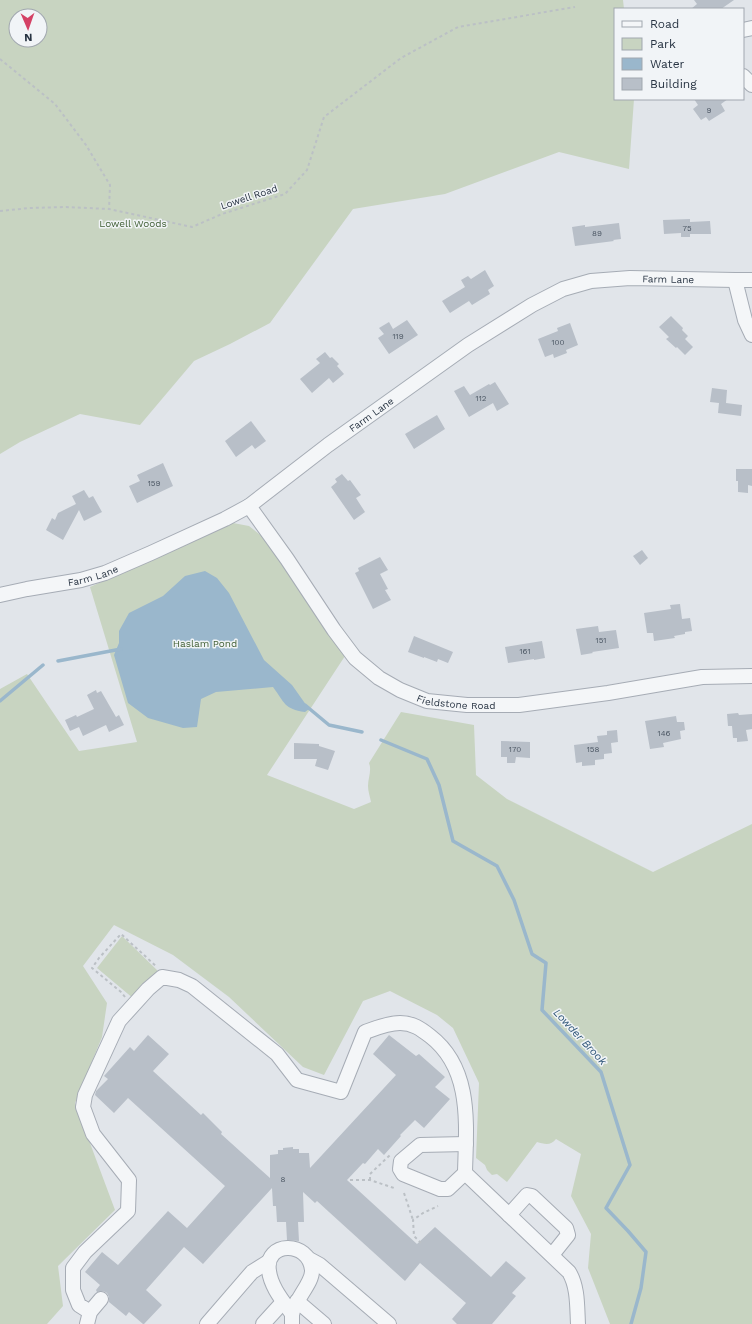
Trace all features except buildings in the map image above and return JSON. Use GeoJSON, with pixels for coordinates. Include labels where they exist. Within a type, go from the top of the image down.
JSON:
{"type":"FeatureCollection","features":[{"type":"Feature","properties":{"kind":"street"},"geometry":{"type":"LineString","coordinates":[[744,77],[752,85]]}},
{"type":"Feature","properties":{"kind":"street","name":"Farm Lane"},"geometry":{"type":"LineString","coordinates":[[0,595],[81,580],[105,573],[225,519],[249,506],[328,445],[468,345],[532,305],[563,289],[591,281],[630,278],[735,280],[752,278]]}},
{"type":"Feature","properties":{"kind":"street"},"geometry":{"type":"LineString","coordinates":[[735,280],[745,320],[752,335]]}},
{"type":"Feature","properties":{"kind":"street","name":"Fieldstone Road"},"geometry":{"type":"LineString","coordinates":[[249,506],[287,559],[334,630],[356,658],[379,678],[400,690],[427,701],[467,706],[519,705],[608,693],[702,677],[752,676]]}},
{"type":"Feature","properties":{"kind":"street"},"geometry":{"type":"LineString","coordinates":[[101,1299],[88,1318],[79,1305],[74,1290],[73,1268],[85,1252],[128,1211],[129,1180],[93,1134],[83,1107],[86,1095],[119,1021],[148,989],[162,977],[179,980],[192,986],[277,1054],[297,1080],[341,1092],[365,1032],[393,1023],[412,1024],[439,1043],[454,1065],[459,1077],[466,1112],[466,1144],[465,1173],[448,1189],[440,1189],[403,1174],[400,1169],[401,1161],[420,1145],[466,1144]]}},
{"type":"Feature","properties":{"kind":"street"},"geometry":{"type":"LineString","coordinates":[[465,1173],[569,1272],[573,1279],[576,1295],[578,1324]]}},
{"type":"Feature","properties":{"kind":"street"},"geometry":{"type":"LineString","coordinates":[[509,1215],[527,1196],[532,1196],[566,1228],[568,1235],[552,1255]]}},
{"type":"Feature","properties":{"kind":"street"},"geometry":{"type":"LineString","coordinates":[[207,1324],[252,1272],[268,1262],[272,1255],[279,1249],[291,1248],[303,1252],[309,1259],[320,1265],[389,1324]]}},
{"type":"Feature","properties":{"kind":"street"},"geometry":{"type":"LineString","coordinates":[[263,1324],[291,1310],[307,1284],[312,1271],[309,1259]]}},
{"type":"Feature","properties":{"kind":"street"},"geometry":{"type":"LineString","coordinates":[[268,1262],[273,1286],[291,1310],[324,1324]]}},
{"type":"Feature","properties":{"kind":"path","name":"Lowell Road"},"geometry":{"type":"LineString","coordinates":[[0,211],[66,207],[108,209],[192,227],[222,214],[285,194],[307,170],[324,118],[402,58],[458,27],[575,7]]}},
{"type":"Feature","properties":{"kind":"path"},"geometry":{"type":"LineString","coordinates":[[0,59],[55,104],[86,145],[110,185],[108,209]]}},
{"type":"Feature","properties":{"kind":"path"},"geometry":{"type":"LineString","coordinates":[[132,1007],[121,992],[92,968],[121,934],[160,970],[162,977]]}},
{"type":"Feature","properties":{"kind":"path"},"geometry":{"type":"LineString","coordinates":[[370,1180],[370,1174],[391,1154]]}},
{"type":"Feature","properties":{"kind":"path"},"geometry":{"type":"LineString","coordinates":[[350,1180],[370,1180],[394,1188]]}},
{"type":"Feature","properties":{"kind":"path"},"geometry":{"type":"LineString","coordinates":[[404,1193],[413,1220],[414,1236],[421,1243]]}},
{"type":"Feature","properties":{"kind":"path"},"geometry":{"type":"LineString","coordinates":[[413,1220],[423,1213],[438,1206]]}},
{"type":"Feature","properties":{"kind":"green space","name":"Lowell Woods"},"geometry":{"type":"Polygon","coordinates":[[[0,0],[623,0],[624,8],[614,8],[614,100],[634,100],[629,169],[559,152],[445,194],[353,209],[270,323],[194,361],[140,425],[80,414],[20,442],[0,454],[0,0]]]}},
{"type":"Feature","properties":{"kind":"green space","name":"Haslam Pond"},"geometry":{"type":"Polygon","coordinates":[[[233,523],[249,526],[268,541],[345,656],[267,775],[354,809],[371,802],[368,788],[369,763],[401,712],[474,725],[476,775],[507,799],[653,872],[752,824],[752,1324],[610,1324],[588,1268],[591,1234],[571,1196],[581,1154],[556,1139],[550,1144],[537,1142],[507,1182],[497,1174],[492,1175],[487,1170],[485,1165],[476,1158],[479,1083],[453,1028],[437,1015],[390,991],[363,1001],[324,1075],[303,1067],[229,997],[173,955],[114,925],[83,966],[107,1003],[102,1037],[75,1103],[115,1210],[58,1266],[63,1306],[47,1324],[0,1324],[0,689],[27,674],[79,751],[137,742],[90,587],[233,523]]]}},
{"type":"Feature","properties":{"kind":"green space"},"geometry":{"type":"Polygon","coordinates":[[[122,936],[159,972],[134,999],[97,968],[122,936]]]}},
{"type":"Feature","properties":{"kind":"water"},"geometry":{"type":"Polygon","coordinates":[[[205,571],[217,578],[229,593],[264,660],[292,685],[309,709],[305,712],[289,707],[273,687],[216,692],[201,699],[197,727],[183,728],[148,718],[128,703],[114,655],[119,643],[119,631],[129,613],[163,596],[185,576],[205,571]]]}},
{"type":"Feature","properties":{"kind":"waterway","name":"Lowder Brook"},"geometry":{"type":"LineString","coordinates":[[58,661],[121,649]]}},
{"type":"Feature","properties":{"kind":"waterway","name":"Lowder Brook"},"geometry":{"type":"LineString","coordinates":[[0,701],[43,665]]}},
{"type":"Feature","properties":{"kind":"waterway","name":"Lowder Brook"},"geometry":{"type":"LineString","coordinates":[[305,705],[329,725],[362,732]]}},
{"type":"Feature","properties":{"kind":"waterway","name":"Lowder Brook"},"geometry":{"type":"LineString","coordinates":[[381,740],[427,759],[439,785],[453,841],[497,866],[514,900],[532,954],[546,963],[542,1010],[601,1072],[630,1165],[606,1208],[646,1252],[641,1288],[631,1324]]}}]}
